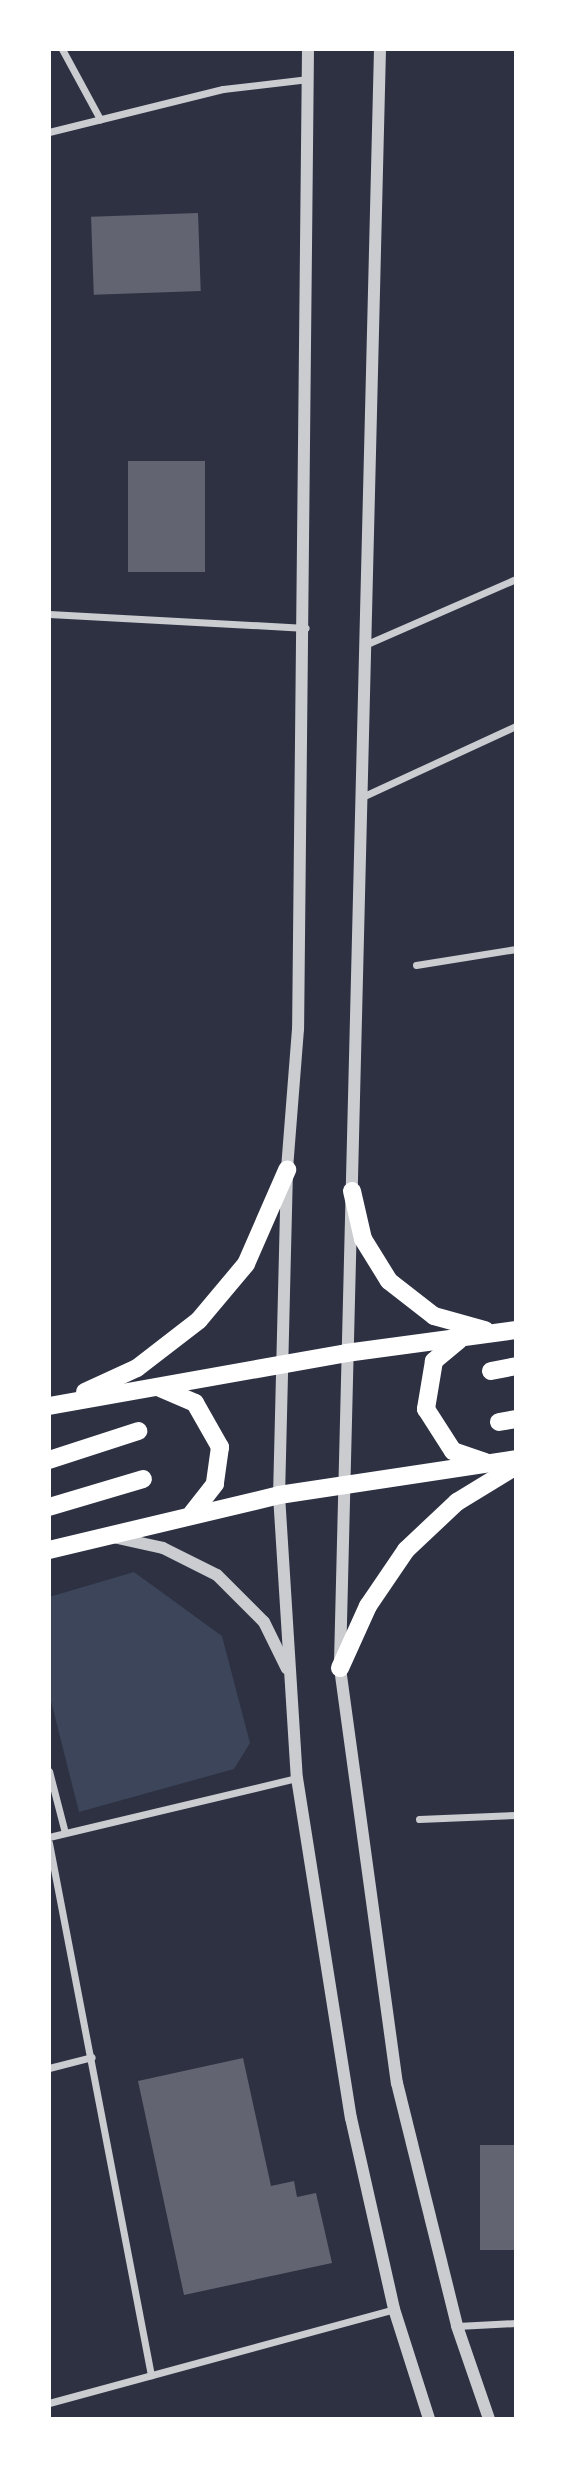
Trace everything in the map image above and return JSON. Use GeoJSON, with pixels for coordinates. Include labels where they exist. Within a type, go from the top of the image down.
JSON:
{"type":"FeatureCollection","features":[{"type":"Feature","properties":{"kind":"main road"},"geometry":{"type":"LineString","coordinates":[[54,1405],[137,1368],[199,1320],[246,1264],[287,1170]]}},
{"type":"Feature","properties":{"kind":"main road"},"geometry":{"type":"LineString","coordinates":[[352,1191],[374,1261],[410,1301],[461,1326],[516,1330]]}},
{"type":"Feature","properties":{"kind":"main road"},"geometry":{"type":"LineString","coordinates":[[54,1405],[346,1353],[516,1330]]}},
{"type":"Feature","properties":{"kind":"main road"},"geometry":{"type":"LineString","coordinates":[[466,1338],[434,1360],[426,1409],[453,1451],[511,1463]]}},
{"type":"Feature","properties":{"kind":"main road"},"geometry":{"type":"LineString","coordinates":[[491,1371],[516,1366]]}},
{"type":"Feature","properties":{"kind":"main road"},"geometry":{"type":"LineString","coordinates":[[148,1387],[195,1403],[215,1431],[215,1484],[192,1513]]}},
{"type":"Feature","properties":{"kind":"main road"},"geometry":{"type":"LineString","coordinates":[[49,1460],[138,1431]]}},
{"type":"Feature","properties":{"kind":"main road"},"geometry":{"type":"LineString","coordinates":[[49,1550],[99,1534],[279,1495],[511,1463]]}},
{"type":"Feature","properties":{"kind":"main road"},"geometry":{"type":"LineString","coordinates":[[341,1668],[368,1606],[406,1550],[457,1502],[511,1463]]}},
{"type":"Feature","properties":{"kind":"main road"},"geometry":{"type":"LineString","coordinates":[[49,1507],[143,1479]]}},
{"type":"Feature","properties":{"kind":"street"},"geometry":{"type":"LineString","coordinates":[[62,49],[100,119]]}},
{"type":"Feature","properties":{"kind":"street"},"geometry":{"type":"LineString","coordinates":[[308,49],[306,628],[298,1029],[287,1170],[280,1364],[279,1495],[297,1778],[351,2118],[394,2309],[429,2419]]}},
{"type":"Feature","properties":{"kind":"street"},"geometry":{"type":"LineString","coordinates":[[380,49],[367,644],[346,1353],[341,1668],[397,2083],[457,2326],[489,2419]]}},
{"type":"Feature","properties":{"kind":"street"},"geometry":{"type":"LineString","coordinates":[[49,132],[223,89],[308,79]]}},
{"type":"Feature","properties":{"kind":"street"},"geometry":{"type":"LineString","coordinates":[[367,644],[516,579]]}},
{"type":"Feature","properties":{"kind":"street"},"geometry":{"type":"LineString","coordinates":[[49,614],[306,628]]}},
{"type":"Feature","properties":{"kind":"street"},"geometry":{"type":"LineString","coordinates":[[362,797],[516,726]]}},
{"type":"Feature","properties":{"kind":"street"},"geometry":{"type":"LineString","coordinates":[[416,965],[516,949]]}},
{"type":"Feature","properties":{"kind":"street"},"geometry":{"type":"LineString","coordinates":[[99,1534],[163,1548],[218,1575],[264,1622],[292,1683]]}},
{"type":"Feature","properties":{"kind":"street"},"geometry":{"type":"LineString","coordinates":[[49,1771],[65,1833]]}},
{"type":"Feature","properties":{"kind":"street"},"geometry":{"type":"LineString","coordinates":[[49,1837],[297,1778]]}},
{"type":"Feature","properties":{"kind":"street"},"geometry":{"type":"LineString","coordinates":[[419,1819],[516,1815]]}},
{"type":"Feature","properties":{"kind":"street"},"geometry":{"type":"LineString","coordinates":[[49,1843],[151,2375]]}},
{"type":"Feature","properties":{"kind":"street"},"geometry":{"type":"LineString","coordinates":[[49,2068],[92,2057]]}},
{"type":"Feature","properties":{"kind":"street"},"geometry":{"type":"LineString","coordinates":[[49,2403],[394,2309]]}},
{"type":"Feature","properties":{"kind":"street"},"geometry":{"type":"LineString","coordinates":[[457,2326],[516,2323]]}},
{"type":"Feature","properties":{"kind":"shaded area"},"geometry":{"type":"Polygon","coordinates":[[[134,1572],[222,1636],[250,1743],[234,1769],[79,1812],[49,1693],[49,1597],[134,1572]]]}},
{"type":"Feature","properties":{"kind":"building"},"geometry":{"type":"Polygon","coordinates":[[[198,213],[201,291],[94,295],[91,217],[198,213]]]}},
{"type":"Feature","properties":{"kind":"building"},"geometry":{"type":"Polygon","coordinates":[[[128,461],[205,461],[205,572],[128,572],[128,461]]]}},
{"type":"Feature","properties":{"kind":"building"},"geometry":{"type":"Polygon","coordinates":[[[243,2058],[271,2186],[294,2181],[297,2197],[316,2193],[332,2263],[184,2295],[138,2081],[243,2058]]]}},
{"type":"Feature","properties":{"kind":"building"},"geometry":{"type":"Polygon","coordinates":[[[480,2145],[516,2145],[516,2250],[480,2250],[480,2145]]]}}]}
